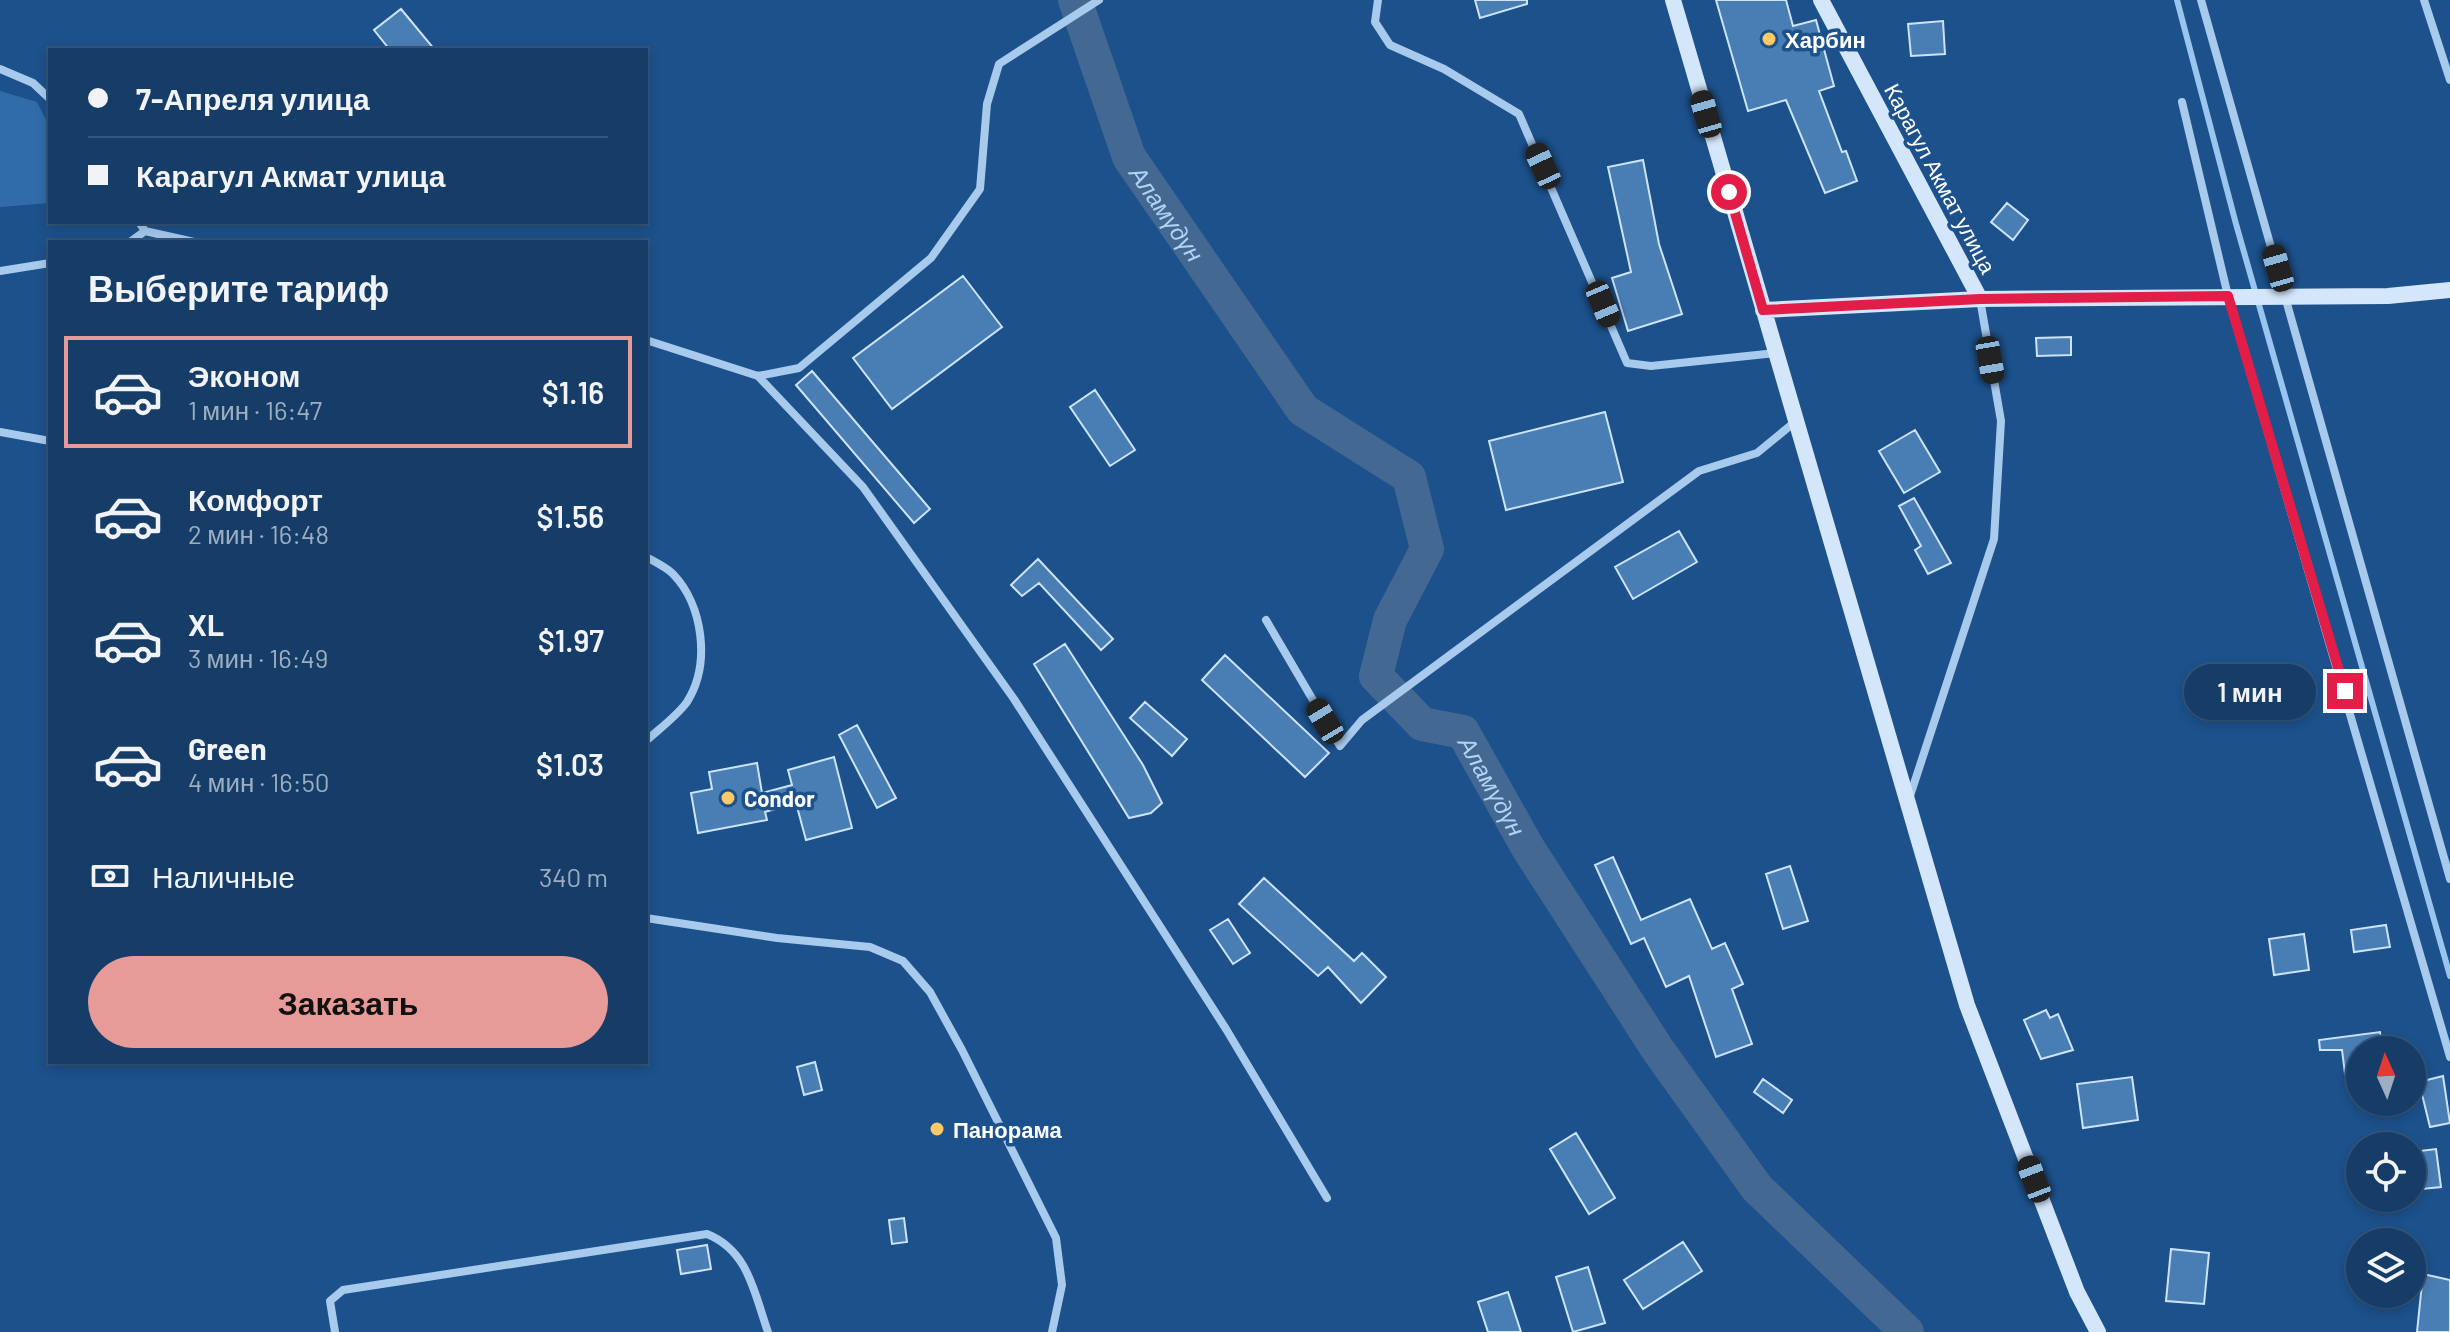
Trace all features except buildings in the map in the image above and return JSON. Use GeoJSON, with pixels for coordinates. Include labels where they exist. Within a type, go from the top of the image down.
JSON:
{"type":"FeatureCollection","features":[{"type":"Feature","properties":{"kind":"main road"},"geometry":{"type":"LineString","coordinates":[[1673,0],[1967,1005],[2077,1292],[2098,1332]]}},
{"type":"Feature","properties":{"kind":"main road","name":"Карагул Акмат улица"},"geometry":{"type":"LineString","coordinates":[[1821,0],[1980,299]]}},
{"type":"Feature","properties":{"kind":"main road"},"geometry":{"type":"LineString","coordinates":[[1763,310],[1980,299],[2388,296],[2450,290]]}},
{"type":"Feature","properties":{"kind":"street"},"geometry":{"type":"LineString","coordinates":[[758,376],[799,368],[931,258],[980,189],[987,104],[999,64],[1099,0]]}},
{"type":"Feature","properties":{"kind":"street"},"geometry":{"type":"LineString","coordinates":[[1378,0],[1375,22],[1390,45],[1444,69],[1519,114],[1627,363],[1651,366],[1776,353]]}},
{"type":"Feature","properties":{"kind":"street"},"geometry":{"type":"LineString","coordinates":[[2201,0],[2278,298],[2450,879]]}},
{"type":"Feature","properties":{"kind":"street"},"geometry":{"type":"LineString","coordinates":[[2424,0],[2450,80]]}},
{"type":"Feature","properties":{"kind":"street"},"geometry":{"type":"LineString","coordinates":[[0,69],[33,83],[48,97]]}},
{"type":"Feature","properties":{"kind":"street"},"geometry":{"type":"LineString","coordinates":[[2182,102],[2450,1057]]}},
{"type":"Feature","properties":{"kind":"street"},"geometry":{"type":"LineString","coordinates":[[140,224],[145,231],[185,240]]}},
{"type":"Feature","properties":{"kind":"street"},"geometry":{"type":"LineString","coordinates":[[133,240],[145,231]]}},
{"type":"Feature","properties":{"kind":"street"},"geometry":{"type":"LineString","coordinates":[[0,271],[48,263]]}},
{"type":"Feature","properties":{"kind":"street","name":"Карагул Акмат улица"},"geometry":{"type":"LineString","coordinates":[[1907,804],[1994,539],[2001,421],[1980,299]]}},
{"type":"Feature","properties":{"kind":"street"},"geometry":{"type":"LineString","coordinates":[[648,341],[758,376],[863,487],[1014,699],[1226,1029],[1327,1198]]}},
{"type":"Feature","properties":{"kind":"street"},"geometry":{"type":"LineString","coordinates":[[1266,620],[1340,746],[1362,720],[1699,471],[1757,453],[1796,421]]}},
{"type":"Feature","properties":{"kind":"street"},"geometry":{"type":"LineString","coordinates":[[0,432],[48,441]]}},
{"type":"Feature","properties":{"kind":"street"},"geometry":{"type":"LineString","coordinates":[[648,558],[671,572],[690,597],[700,622],[697,681],[686,704],[648,739]]}},
{"type":"Feature","properties":{"kind":"street"},"geometry":{"type":"LineString","coordinates":[[648,918],[777,938],[870,947],[903,961],[930,992],[956,1039],[1056,1238],[1062,1285],[1052,1332]]}},
{"type":"Feature","properties":{"kind":"street"},"geometry":{"type":"LineString","coordinates":[[335,1332],[330,1301],[343,1290],[707,1234],[728,1243],[743,1264],[768,1332]]}},
{"type":"Feature","properties":{"kind":"shaded area"},"geometry":{"type":"Polygon","coordinates":[[[0,91],[37,102],[48,124],[48,203],[0,207],[0,91]]]}},
{"type":"Feature","properties":{"kind":"waterway","name":"Аламүдүн"},"geometry":{"type":"LineString","coordinates":[[1075,0],[1129,157],[1303,410],[1409,477],[1427,549],[1390,620],[1376,676],[1422,724],[1463,732],[1528,848],[1658,1050],[1757,1188],[1907,1332]]}},
{"type":"Feature","properties":{"kind":"waterway"},"geometry":{"type":"LineString","coordinates":[[2177,0],[2236,224],[2450,976]]}},
{"type":"Feature","properties":{"kind":"place","name":"Харбин"},"geometry":{"type":"Point","coordinates":[1769,39]}},
{"type":"Feature","properties":{"kind":"place","name":"Condor"},"geometry":{"type":"Point","coordinates":[728,798]}},
{"type":"Feature","properties":{"kind":"place","name":"Панорама"},"geometry":{"type":"Point","coordinates":[937,1129]}},
{"type":"Feature","properties":{"kind":"route"},"geometry":{"type":"LineString","coordinates":[[1729,192],[1763,310],[1980,299],[2228,296],[2345,691]]}}]}
